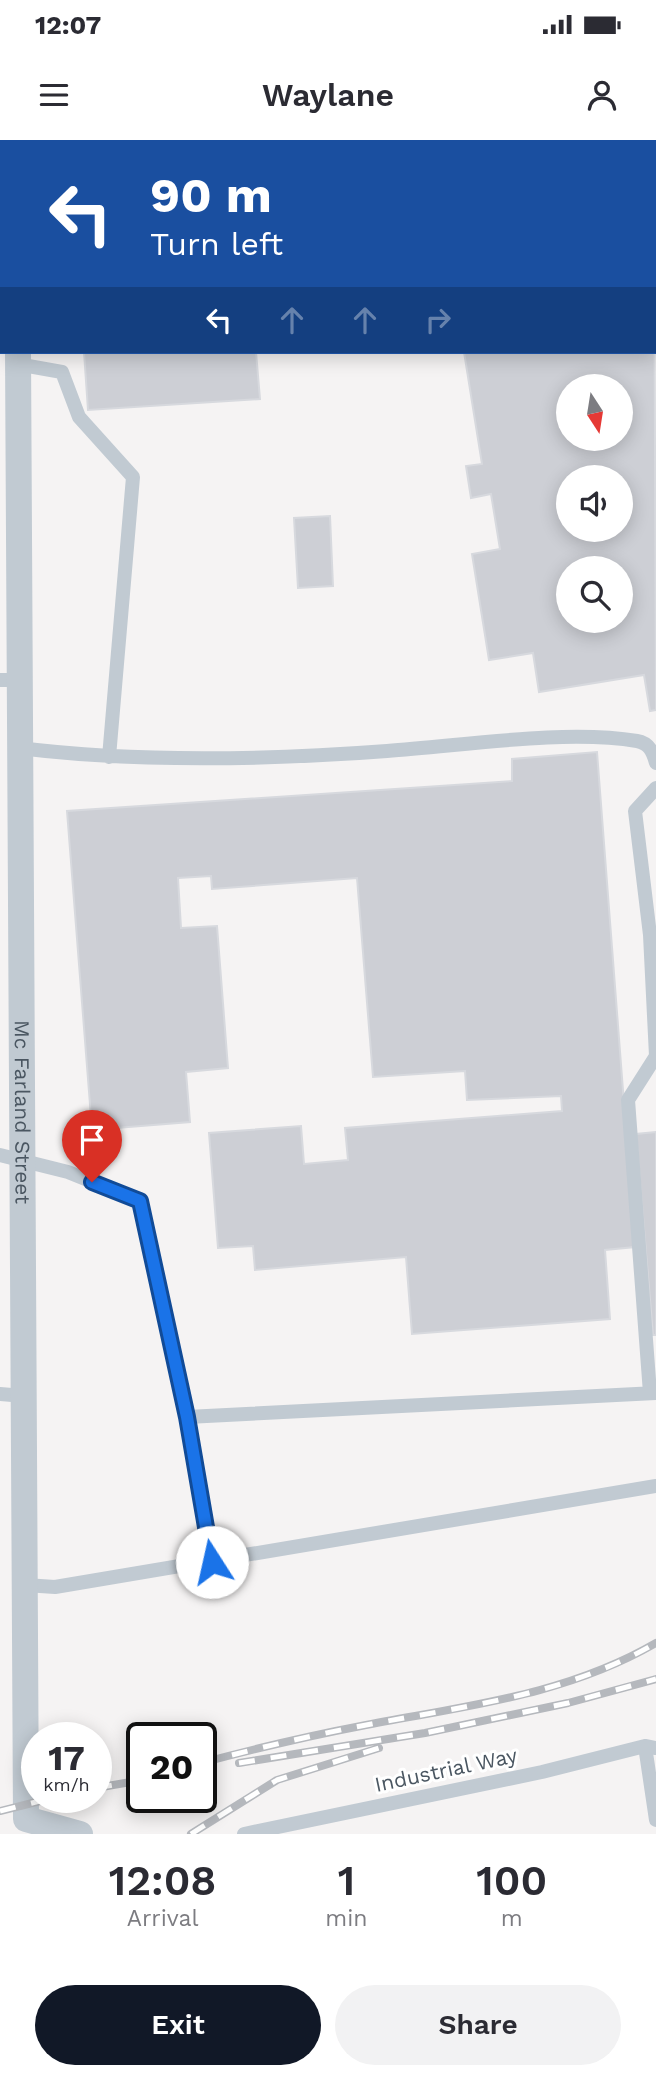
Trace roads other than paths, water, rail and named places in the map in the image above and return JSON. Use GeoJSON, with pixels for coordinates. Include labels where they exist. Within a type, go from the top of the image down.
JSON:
{"type":"FeatureCollection","features":[{"type":"Feature","properties":{"kind":"street","name":"Mc Farland Street"},"geometry":{"type":"LineString","coordinates":[[18,358],[9,416],[10,680],[19,748],[11,1157],[12,1395],[25,1585],[26,1819],[78,1833]]}},
{"type":"Feature","properties":{"kind":"lane"},"geometry":{"type":"LineString","coordinates":[[18,358],[62,372],[79,417],[134,477],[109,757]]}},
{"type":"Feature","properties":{"kind":"lane"},"geometry":{"type":"LineString","coordinates":[[19,748],[109,757],[362,753],[569,738],[640,741],[651,749],[656,763]]}},
{"type":"Feature","properties":{"kind":"lane"},"geometry":{"type":"LineString","coordinates":[[187,1417],[653,1393],[628,1100],[656,1056],[650,934],[635,811],[656,788]]}},
{"type":"Feature","properties":{"kind":"lane"},"geometry":{"type":"LineString","coordinates":[[11,1157],[68,1172],[140,1201],[187,1417],[212,1562]]}},
{"type":"Feature","properties":{"kind":"lane"},"geometry":{"type":"LineString","coordinates":[[25,1585],[55,1587],[656,1486]]}},
{"type":"Feature","properties":{"kind":"lane"},"geometry":{"type":"LineString","coordinates":[[651,1747],[656,1820]]}},
{"type":"Feature","properties":{"kind":"lane","name":"Industrial Way"},"geometry":{"type":"LineString","coordinates":[[244,1834],[651,1747]]}},
{"type":"Feature","properties":{"kind":"railway"},"geometry":{"type":"LineString","coordinates":[[217,1759],[321,1734],[513,1697],[586,1676],[656,1643]]}},
{"type":"Feature","properties":{"kind":"railway"},"geometry":{"type":"LineString","coordinates":[[239,1763],[425,1733],[568,1703],[656,1679]]}},
{"type":"Feature","properties":{"kind":"railway"},"geometry":{"type":"LineString","coordinates":[[191,1834],[277,1780],[379,1748]]}},
{"type":"Feature","properties":{"kind":"railway"},"geometry":{"type":"LineString","coordinates":[[112,1785],[126,1783]]}},
{"type":"Feature","properties":{"kind":"railway"},"geometry":{"type":"LineString","coordinates":[[0,1811],[21,1806]]}}]}
